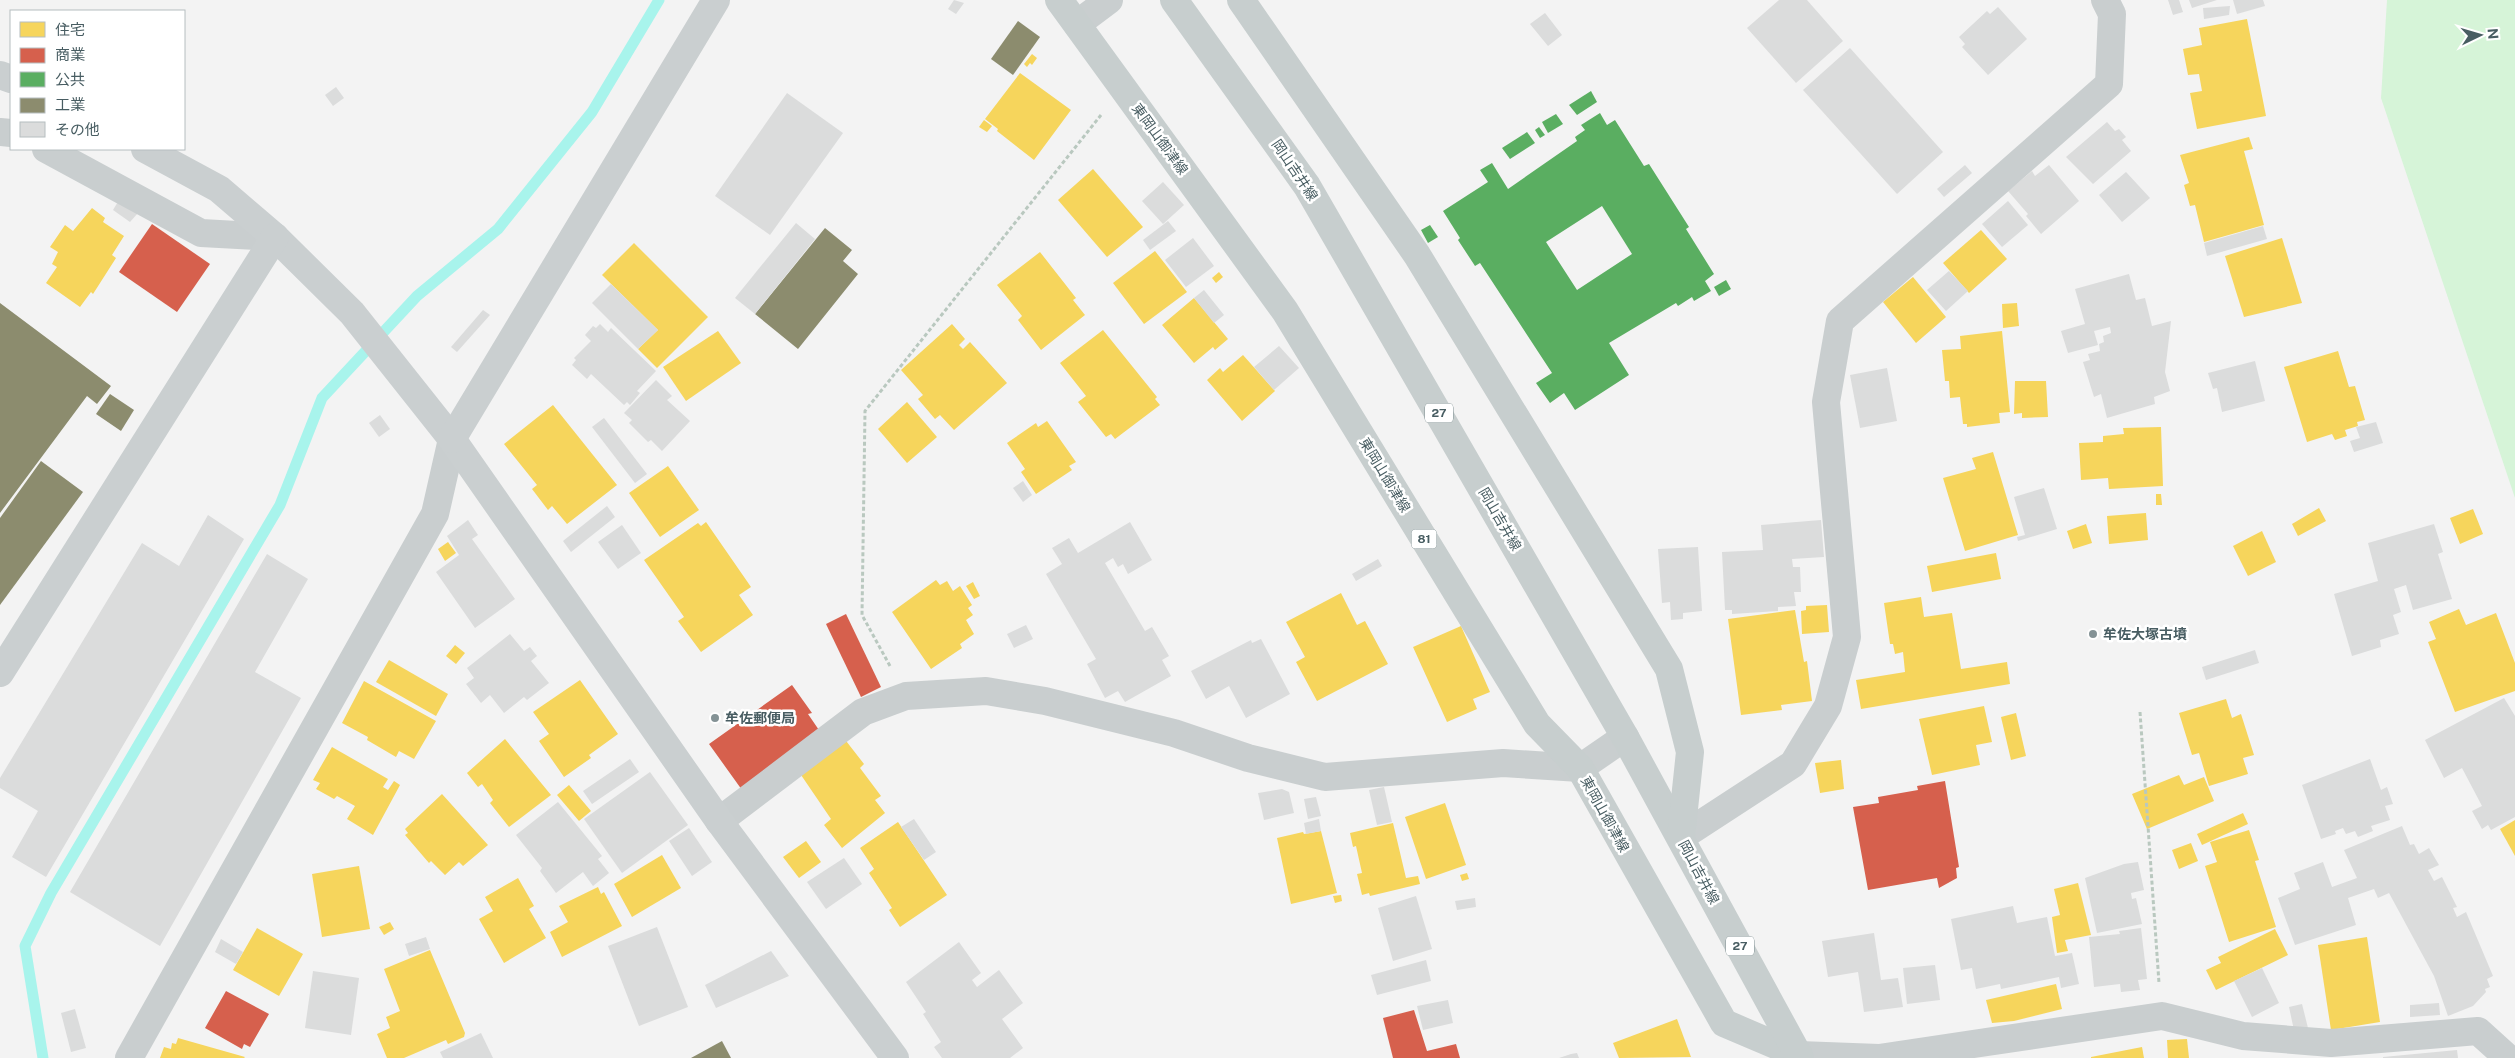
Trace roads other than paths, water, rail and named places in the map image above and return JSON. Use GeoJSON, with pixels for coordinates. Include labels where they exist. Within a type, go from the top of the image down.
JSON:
{"type":"FeatureCollection","features":[{"type":"Feature","properties":{"kind":"main road","name":"東岡山御津線"},"geometry":{"type":"LineString","coordinates":[[1058,0],[1285,311],[1537,724],[1580,768],[1724,1023],[1798,1057]]}},
{"type":"Feature","properties":{"kind":"main road"},"geometry":{"type":"LineString","coordinates":[[1241,0],[1417,255],[1669,669],[1690,752],[1681,837]]}},
{"type":"Feature","properties":{"kind":"main road","name":"岡山吉井線"},"geometry":{"type":"LineString","coordinates":[[1175,2],[1308,186],[1625,737],[1681,837],[1798,1057]]}},
{"type":"Feature","properties":{"kind":"street"},"geometry":{"type":"LineString","coordinates":[[129,1058],[435,514],[452,439],[716,0]]}},
{"type":"Feature","properties":{"kind":"street"},"geometry":{"type":"LineString","coordinates":[[1076,24],[1109,0]]}},
{"type":"Feature","properties":{"kind":"street"},"geometry":{"type":"LineString","coordinates":[[1681,837],[1793,764],[1828,706],[1847,637],[1826,402],[1840,321],[2109,84],[2112,14],[2105,0]]}},
{"type":"Feature","properties":{"kind":"street"},"geometry":{"type":"LineString","coordinates":[[48,150],[201,233],[275,237]]}},
{"type":"Feature","properties":{"kind":"street"},"geometry":{"type":"LineString","coordinates":[[147,150],[219,190],[275,237],[352,313],[452,439],[719,821],[895,1058]]}},
{"type":"Feature","properties":{"kind":"street"},"geometry":{"type":"LineString","coordinates":[[0,673],[275,237]]}},
{"type":"Feature","properties":{"kind":"street"},"geometry":{"type":"LineString","coordinates":[[719,821],[862,712],[906,696],[986,692],[1045,701],[1174,733],[1248,758],[1325,777],[1503,763],[1580,768],[1625,737]]}},
{"type":"Feature","properties":{"kind":"street"},"geometry":{"type":"LineString","coordinates":[[1798,1057],[1879,1058],[1995,1049],[2162,1016],[2243,1036],[2331,1043],[2478,1031],[2508,1058]]}},
{"type":"Feature","properties":{"kind":"waterway"},"geometry":{"type":"LineString","coordinates":[[43,1058],[25,946],[51,893],[280,505],[322,398],[417,296],[498,229],[592,112],[659,0]]}},
{"type":"Feature","properties":{"kind":"place","name":"牟佐大塚古墳"},"geometry":{"type":"Point","coordinates":[2093,634]}},
{"type":"Feature","properties":{"kind":"place","name":"牟佐郵便局"},"geometry":{"type":"Point","coordinates":[715,718]}}]}
